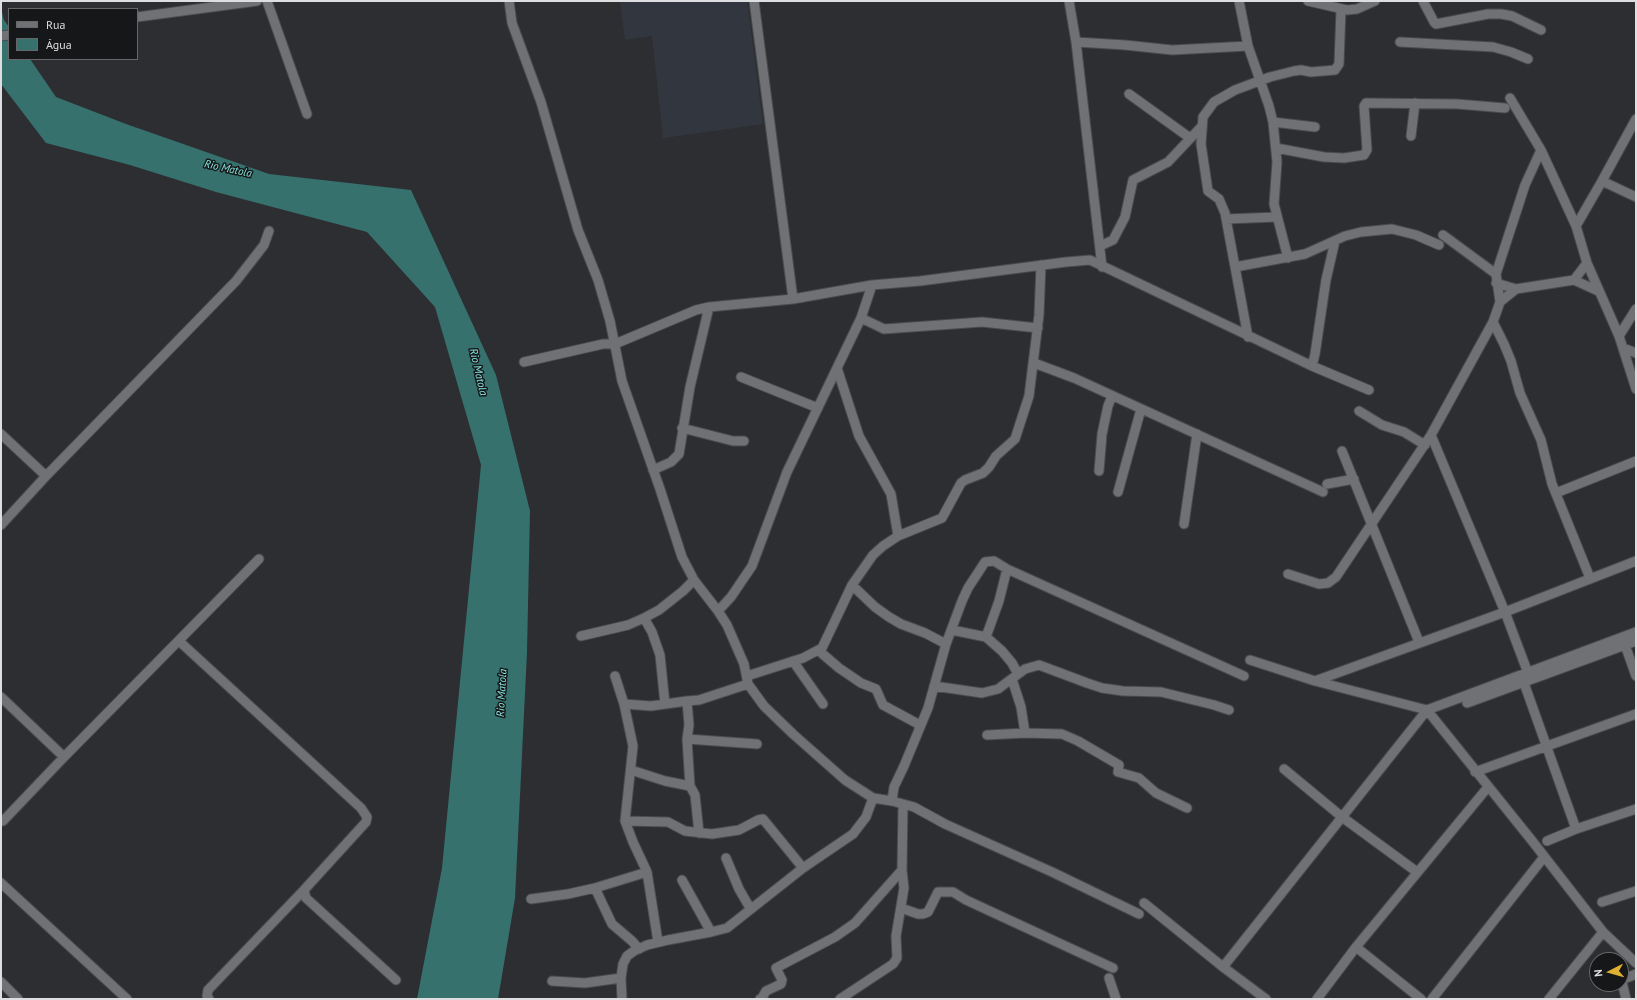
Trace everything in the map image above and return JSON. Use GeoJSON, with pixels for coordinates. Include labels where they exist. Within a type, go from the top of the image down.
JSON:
{"type":"FeatureCollection","features":[{"type":"Feature","properties":{"kind":"street"},"geometry":{"type":"LineString","coordinates":[[138,17],[257,1]]}},
{"type":"Feature","properties":{"kind":"street"},"geometry":{"type":"LineString","coordinates":[[267,1],[307,114]]}},
{"type":"Feature","properties":{"kind":"street"},"geometry":{"type":"LineString","coordinates":[[509,1],[512,22],[541,102],[578,230],[598,280],[615,344],[622,381],[682,557],[694,580],[718,611],[726,625],[744,664],[747,680],[764,706],[798,738],[830,764],[845,780],[873,798],[892,801],[914,808],[945,824],[1052,872],[1139,914]]}},
{"type":"Feature","properties":{"kind":"street"},"geometry":{"type":"LineString","coordinates":[[754,1],[793,299]]}},
{"type":"Feature","properties":{"kind":"street"},"geometry":{"type":"LineString","coordinates":[[1069,1],[1076,42],[1102,267]]}},
{"type":"Feature","properties":{"kind":"street"},"geometry":{"type":"LineString","coordinates":[[1239,1],[1248,46],[1273,122],[1277,162],[1274,204],[1288,258]]}},
{"type":"Feature","properties":{"kind":"street"},"geometry":{"type":"LineString","coordinates":[[1308,1],[1341,9],[1357,9],[1375,1]]}},
{"type":"Feature","properties":{"kind":"street"},"geometry":{"type":"LineString","coordinates":[[1423,1],[1436,24],[1488,14],[1501,14],[1512,16],[1541,30]]}},
{"type":"Feature","properties":{"kind":"street"},"geometry":{"type":"LineString","coordinates":[[1248,337],[1226,219],[1219,199],[1208,191],[1201,144],[1203,117],[1214,102],[1235,90],[1260,81],[1294,70],[1311,72],[1335,70],[1339,64],[1341,9]]}},
{"type":"Feature","properties":{"kind":"street"},"geometry":{"type":"LineString","coordinates":[[1076,42],[1172,50],[1248,46]]}},
{"type":"Feature","properties":{"kind":"street"},"geometry":{"type":"LineString","coordinates":[[1400,42],[1493,47],[1528,59]]}},
{"type":"Feature","properties":{"kind":"street"},"geometry":{"type":"LineString","coordinates":[[1129,94],[1190,138]]}},
{"type":"Feature","properties":{"kind":"street"},"geometry":{"type":"LineString","coordinates":[[1510,98],[1541,150],[1576,226],[1587,263],[1619,336],[1636,389]]}},
{"type":"Feature","properties":{"kind":"street"},"geometry":{"type":"LineString","coordinates":[[1276,148],[1324,157],[1344,158],[1364,155],[1367,150],[1365,104],[1368,103],[1457,104],[1505,108]]}},
{"type":"Feature","properties":{"kind":"street"},"geometry":{"type":"LineString","coordinates":[[1411,136],[1415,104]]}},
{"type":"Feature","properties":{"kind":"street"},"geometry":{"type":"LineString","coordinates":[[1576,226],[1636,119]]}},
{"type":"Feature","properties":{"kind":"street"},"geometry":{"type":"LineString","coordinates":[[1273,122],[1315,127]]}},
{"type":"Feature","properties":{"kind":"street"},"geometry":{"type":"LineString","coordinates":[[1100,246],[1113,240],[1125,217],[1133,180],[1168,162],[1202,126]]}},
{"type":"Feature","properties":{"kind":"street"},"geometry":{"type":"LineString","coordinates":[[1288,574],[1319,584],[1328,583],[1336,577],[1432,435],[1493,322],[1500,302],[1496,279],[1525,185],[1541,150]]}},
{"type":"Feature","properties":{"kind":"street"},"geometry":{"type":"LineString","coordinates":[[1602,181],[1636,197]]}},
{"type":"Feature","properties":{"kind":"street"},"geometry":{"type":"LineString","coordinates":[[1226,219],[1277,217]]}},
{"type":"Feature","properties":{"kind":"street"},"geometry":{"type":"LineString","coordinates":[[1235,267],[1305,254],[1345,236],[1361,232],[1392,229],[1416,235],[1438,245]]}},
{"type":"Feature","properties":{"kind":"street"},"geometry":{"type":"LineString","coordinates":[[1,525],[46,476],[236,281],[264,245],[269,231]]}},
{"type":"Feature","properties":{"kind":"street"},"geometry":{"type":"LineString","coordinates":[[1443,235],[1496,279],[1516,290]]}},
{"type":"Feature","properties":{"kind":"street"},"geometry":{"type":"LineString","coordinates":[[1312,366],[1326,280],[1335,241]]}},
{"type":"Feature","properties":{"kind":"street"},"geometry":{"type":"LineString","coordinates":[[524,362],[603,344],[615,344],[696,310],[709,307],[793,299],[872,285],[928,280],[1090,260],[1248,337],[1369,390]]}},
{"type":"Feature","properties":{"kind":"street"},"geometry":{"type":"LineString","coordinates":[[1574,280],[1587,263]]}},
{"type":"Feature","properties":{"kind":"street"},"geometry":{"type":"LineString","coordinates":[[624,704],[651,706],[699,700],[793,660],[803,658],[822,648],[852,585],[873,555],[882,546],[898,536],[942,518],[961,483],[983,473],[996,456],[1015,438],[1029,396],[1034,363],[1038,328],[1041,265]]}},
{"type":"Feature","properties":{"kind":"street"},"geometry":{"type":"LineString","coordinates":[[1500,302],[1516,290],[1574,280],[1598,291]]}},
{"type":"Feature","properties":{"kind":"street"},"geometry":{"type":"LineString","coordinates":[[718,611],[731,597],[752,566],[787,472],[861,318],[872,285]]}},
{"type":"Feature","properties":{"kind":"street"},"geometry":{"type":"LineString","coordinates":[[653,470],[671,462],[679,454],[682,428],[690,387],[709,307]]}},
{"type":"Feature","properties":{"kind":"street"},"geometry":{"type":"LineString","coordinates":[[1619,336],[1636,309]]}},
{"type":"Feature","properties":{"kind":"street"},"geometry":{"type":"LineString","coordinates":[[861,318],[884,328],[982,322],[1038,328]]}},
{"type":"Feature","properties":{"kind":"street"},"geometry":{"type":"LineString","coordinates":[[1493,322],[1511,360],[1520,393],[1541,440],[1552,484],[1590,578]]}},
{"type":"Feature","properties":{"kind":"street"},"geometry":{"type":"LineString","coordinates":[[1623,348],[1636,353]]}},
{"type":"Feature","properties":{"kind":"street"},"geometry":{"type":"LineString","coordinates":[[1034,363],[1074,378],[1197,434],[1325,488],[1354,480]]}},
{"type":"Feature","properties":{"kind":"street"},"geometry":{"type":"LineString","coordinates":[[837,368],[859,436],[891,494],[898,536]]}},
{"type":"Feature","properties":{"kind":"street"},"geometry":{"type":"LineString","coordinates":[[741,377],[818,408]]}},
{"type":"Feature","properties":{"kind":"street"},"geometry":{"type":"LineString","coordinates":[[1099,471],[1102,434],[1108,406],[1112,396]]}},
{"type":"Feature","properties":{"kind":"street"},"geometry":{"type":"LineString","coordinates":[[1118,492],[1141,409]]}},
{"type":"Feature","properties":{"kind":"street"},"geometry":{"type":"LineString","coordinates":[[1359,411],[1382,425],[1404,432],[1425,445]]}},
{"type":"Feature","properties":{"kind":"street"},"geometry":{"type":"LineString","coordinates":[[682,428],[733,441],[744,441]]}},
{"type":"Feature","properties":{"kind":"street"},"geometry":{"type":"LineString","coordinates":[[1,434],[46,476]]}},
{"type":"Feature","properties":{"kind":"street"},"geometry":{"type":"LineString","coordinates":[[1184,524],[1197,434]]}},
{"type":"Feature","properties":{"kind":"street"},"geometry":{"type":"LineString","coordinates":[[1432,435],[1505,612],[1528,672]]}},
{"type":"Feature","properties":{"kind":"street"},"geometry":{"type":"LineString","coordinates":[[1342,451],[1419,642]]}},
{"type":"Feature","properties":{"kind":"street"},"geometry":{"type":"LineString","coordinates":[[1556,493],[1636,461]]}},
{"type":"Feature","properties":{"kind":"street"},"geometry":{"type":"LineString","coordinates":[[2,821],[259,559]]}},
{"type":"Feature","properties":{"kind":"street"},"geometry":{"type":"LineString","coordinates":[[892,801],[894,787],[928,708],[946,644],[968,588],[984,562],[994,561],[1007,569],[1244,676]]}},
{"type":"Feature","properties":{"kind":"street"},"geometry":{"type":"LineString","coordinates":[[1315,681],[1505,612],[1636,561]]}},
{"type":"Feature","properties":{"kind":"street"},"geometry":{"type":"LineString","coordinates":[[986,636],[999,601],[1007,569]]}},
{"type":"Feature","properties":{"kind":"street"},"geometry":{"type":"LineString","coordinates":[[581,636],[628,625],[644,618],[659,610],[683,592],[694,580]]}},
{"type":"Feature","properties":{"kind":"street"},"geometry":{"type":"LineString","coordinates":[[852,585],[875,607],[889,617],[946,644]]}},
{"type":"Feature","properties":{"kind":"street"},"geometry":{"type":"LineString","coordinates":[[644,618],[652,632],[658,650],[665,704]]}},
{"type":"Feature","properties":{"kind":"street"},"geometry":{"type":"LineString","coordinates":[[952,630],[986,636],[1002,650],[1012,663],[1015,686],[1026,733]]}},
{"type":"Feature","properties":{"kind":"street"},"geometry":{"type":"LineString","coordinates":[[1223,967],[1427,710],[1636,632]]}},
{"type":"Feature","properties":{"kind":"street"},"geometry":{"type":"LineString","coordinates":[[179,641],[361,808],[367,818],[366,822],[304,890],[208,990],[207,996],[209,999]]}},
{"type":"Feature","properties":{"kind":"street"},"geometry":{"type":"LineString","coordinates":[[1467,703],[1636,641]]}},
{"type":"Feature","properties":{"kind":"street"},"geometry":{"type":"LineString","coordinates":[[1625,645],[1636,676]]}},
{"type":"Feature","properties":{"kind":"street"},"geometry":{"type":"LineString","coordinates":[[818,650],[839,668],[861,683],[876,688],[884,705],[920,726]]}},
{"type":"Feature","properties":{"kind":"street"},"geometry":{"type":"LineString","coordinates":[[793,660],[823,704]]}},
{"type":"Feature","properties":{"kind":"street"},"geometry":{"type":"LineString","coordinates":[[1250,660],[1315,681],[1427,710],[1603,932],[1636,963]]}},
{"type":"Feature","properties":{"kind":"street"},"geometry":{"type":"LineString","coordinates":[[934,686],[982,693],[998,689],[1032,666],[1039,665],[1102,688],[1123,691],[1161,692],[1229,710]]}},
{"type":"Feature","properties":{"kind":"street"},"geometry":{"type":"LineString","coordinates":[[615,676],[624,704],[633,746],[625,821],[647,872],[658,942]]}},
{"type":"Feature","properties":{"kind":"street"},"geometry":{"type":"LineString","coordinates":[[1524,683],[1576,829]]}},
{"type":"Feature","properties":{"kind":"street"},"geometry":{"type":"LineString","coordinates":[[1,697],[64,757]]}},
{"type":"Feature","properties":{"kind":"street"},"geometry":{"type":"LineString","coordinates":[[687,701],[690,725],[687,739],[690,786],[695,795],[700,833]]}},
{"type":"Feature","properties":{"kind":"street"},"geometry":{"type":"LineString","coordinates":[[1475,772],[1636,714]]}},
{"type":"Feature","properties":{"kind":"street"},"geometry":{"type":"LineString","coordinates":[[987,735],[1026,733],[1062,734],[1078,741],[1119,765],[1118,772],[1139,778],[1156,793],[1187,808]]}},
{"type":"Feature","properties":{"kind":"street"},"geometry":{"type":"LineString","coordinates":[[687,739],[757,744]]}},
{"type":"Feature","properties":{"kind":"street"},"geometry":{"type":"LineString","coordinates":[[1284,769],[1342,817],[1417,872]]}},
{"type":"Feature","properties":{"kind":"street"},"geometry":{"type":"LineString","coordinates":[[631,770],[665,781],[690,786]]}},
{"type":"Feature","properties":{"kind":"street"},"geometry":{"type":"LineString","coordinates":[[1317,999],[1356,947],[1488,787]]}},
{"type":"Feature","properties":{"kind":"street"},"geometry":{"type":"LineString","coordinates":[[622,999],[621,978],[625,960],[631,953],[658,942],[728,928],[750,908],[803,868],[853,834],[866,817],[873,798]]}},
{"type":"Feature","properties":{"kind":"street"},"geometry":{"type":"LineString","coordinates":[[840,999],[893,964],[897,958],[896,936],[904,888],[902,870],[903,804]]}},
{"type":"Feature","properties":{"kind":"street"},"geometry":{"type":"LineString","coordinates":[[1547,841],[1576,829],[1636,809]]}},
{"type":"Feature","properties":{"kind":"street"},"geometry":{"type":"LineString","coordinates":[[625,821],[668,822],[685,831],[712,834],[739,830],[758,820],[763,820],[803,868]]}},
{"type":"Feature","properties":{"kind":"street"},"geometry":{"type":"LineString","coordinates":[[1432,999],[1544,857]]}},
{"type":"Feature","properties":{"kind":"street"},"geometry":{"type":"LineString","coordinates":[[726,858],[738,889],[750,908]]}},
{"type":"Feature","properties":{"kind":"street"},"geometry":{"type":"LineString","coordinates":[[760,999],[766,991],[781,984],[782,980],[776,968],[835,936],[855,923],[902,870]]}},
{"type":"Feature","properties":{"kind":"street"},"geometry":{"type":"LineString","coordinates":[[531,899],[568,894],[595,888],[647,872]]}},
{"type":"Feature","properties":{"kind":"street"},"geometry":{"type":"LineString","coordinates":[[682,880],[711,932]]}},
{"type":"Feature","properties":{"kind":"street"},"geometry":{"type":"LineString","coordinates":[[1,884],[127,999]]}},
{"type":"Feature","properties":{"kind":"street"},"geometry":{"type":"LineString","coordinates":[[595,888],[612,924],[639,949]]}},
{"type":"Feature","properties":{"kind":"street"},"geometry":{"type":"LineString","coordinates":[[304,890],[306,898],[396,980]]}},
{"type":"Feature","properties":{"kind":"street"},"geometry":{"type":"LineString","coordinates":[[1602,902],[1636,891]]}},
{"type":"Feature","properties":{"kind":"street"},"geometry":{"type":"LineString","coordinates":[[901,908],[918,914],[923,914],[928,912],[938,892],[953,892],[966,900],[1113,968]]}},
{"type":"Feature","properties":{"kind":"street"},"geometry":{"type":"LineString","coordinates":[[1144,903],[1223,967],[1266,999]]}},
{"type":"Feature","properties":{"kind":"street"},"geometry":{"type":"LineString","coordinates":[[1548,999],[1603,932]]}},
{"type":"Feature","properties":{"kind":"street"},"geometry":{"type":"LineString","coordinates":[[1356,947],[1421,999]]}},
{"type":"Feature","properties":{"kind":"street"},"geometry":{"type":"LineString","coordinates":[[1626,999],[1622,982],[1624,979],[1636,974]]}},
{"type":"Feature","properties":{"kind":"street"},"geometry":{"type":"LineString","coordinates":[[552,981],[585,983],[621,978]]}},
{"type":"Feature","properties":{"kind":"street"},"geometry":{"type":"LineString","coordinates":[[1109,978],[1116,999]]}},
{"type":"Feature","properties":{"kind":"street"},"geometry":{"type":"LineString","coordinates":[[1,982],[18,999]]}},
{"type":"Feature","properties":{"kind":"shaded area"},"geometry":{"type":"Polygon","coordinates":[[[620,1],[747,1],[763,124],[663,138],[652,36],[625,40],[620,1]]]}},
{"type":"Feature","properties":{"kind":"water","name":"Rio Matola"},"geometry":{"type":"Polygon","coordinates":[[[1,8],[4,20],[8,26],[8,60],[31,60],[56,97],[126,124],[269,174],[411,190],[496,375],[530,511],[527,652],[515,898],[498,999],[417,999],[442,868],[481,465],[435,307],[367,232],[216,192],[130,165],[46,143],[1,84],[1,8]]]}}]}
